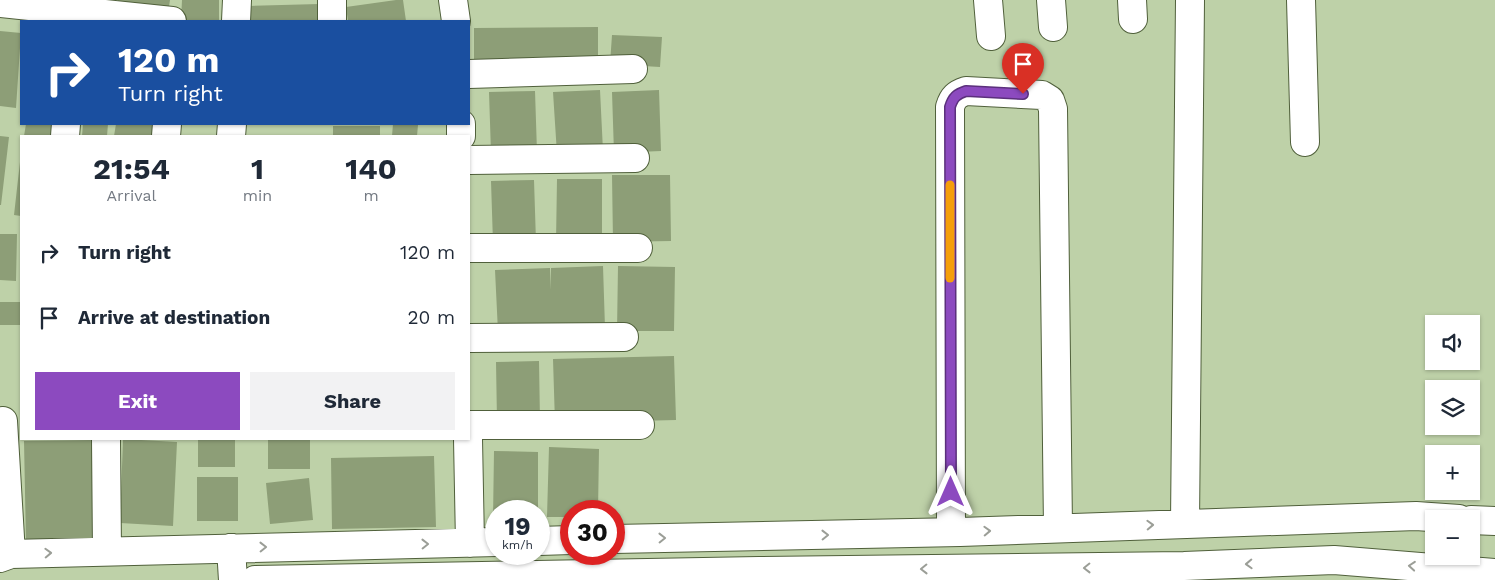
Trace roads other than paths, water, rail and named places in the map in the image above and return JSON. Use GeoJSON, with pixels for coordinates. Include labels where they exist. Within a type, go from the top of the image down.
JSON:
{"type":"FeatureCollection","features":[{"type":"Feature","properties":{"kind":"street"},"geometry":{"type":"LineString","coordinates":[[236,20],[237,0]]}},
{"type":"Feature","properties":{"kind":"street"},"geometry":{"type":"LineString","coordinates":[[332,0],[332,20]]}},
{"type":"Feature","properties":{"kind":"street"},"geometry":{"type":"LineString","coordinates":[[453,0],[456,20]]}},
{"type":"Feature","properties":{"kind":"street"},"geometry":{"type":"LineString","coordinates":[[988,0],[991,36]]}},
{"type":"Feature","properties":{"kind":"street"},"geometry":{"type":"LineString","coordinates":[[1051,0],[1053,27]]}},
{"type":"Feature","properties":{"kind":"street"},"geometry":{"type":"LineString","coordinates":[[1185,524],[1190,0]]}},
{"type":"Feature","properties":{"kind":"street"},"geometry":{"type":"LineString","coordinates":[[1301,0],[1305,142]]}},
{"type":"Feature","properties":{"kind":"street"},"geometry":{"type":"LineString","coordinates":[[0,3],[163,20]]}},
{"type":"Feature","properties":{"kind":"street"},"geometry":{"type":"LineString","coordinates":[[470,74],[633,69]]}},
{"type":"Feature","properties":{"kind":"street"},"geometry":{"type":"LineString","coordinates":[[951,532],[950,107],[952,99],[966,91],[1042,95],[1050,100],[1053,109],[1058,528]]}},
{"type":"Feature","properties":{"kind":"street"},"geometry":{"type":"LineString","coordinates":[[470,160],[635,158]]}},
{"type":"Feature","properties":{"kind":"street"},"geometry":{"type":"LineString","coordinates":[[470,248],[638,248]]}},
{"type":"Feature","properties":{"kind":"street"},"geometry":{"type":"LineString","coordinates":[[470,338],[624,337]]}},
{"type":"Feature","properties":{"kind":"street"},"geometry":{"type":"LineString","coordinates":[[3,421],[6,556],[108,551],[483,542],[468,440]]}},
{"type":"Feature","properties":{"kind":"street"},"geometry":{"type":"LineString","coordinates":[[470,425],[640,425]]}},
{"type":"Feature","properties":{"kind":"street"},"geometry":{"type":"LineString","coordinates":[[106,440],[108,551]]}},
{"type":"Feature","properties":{"kind":"street"},"geometry":{"type":"LineString","coordinates":[[625,539],[951,532],[1425,517]]}},
{"type":"Feature","properties":{"kind":"street"},"geometry":{"type":"LineString","coordinates":[[1480,520],[1495,521]]}},
{"type":"Feature","properties":{"kind":"street"},"geometry":{"type":"LineString","coordinates":[[727,537],[730,576]]}},
{"type":"Feature","properties":{"kind":"street"},"geometry":{"type":"LineString","coordinates":[[231,548],[233,580]]}},
{"type":"Feature","properties":{"kind":"street"},"geometry":{"type":"LineString","coordinates":[[255,580],[730,576],[1184,566],[1495,573]]}}]}
